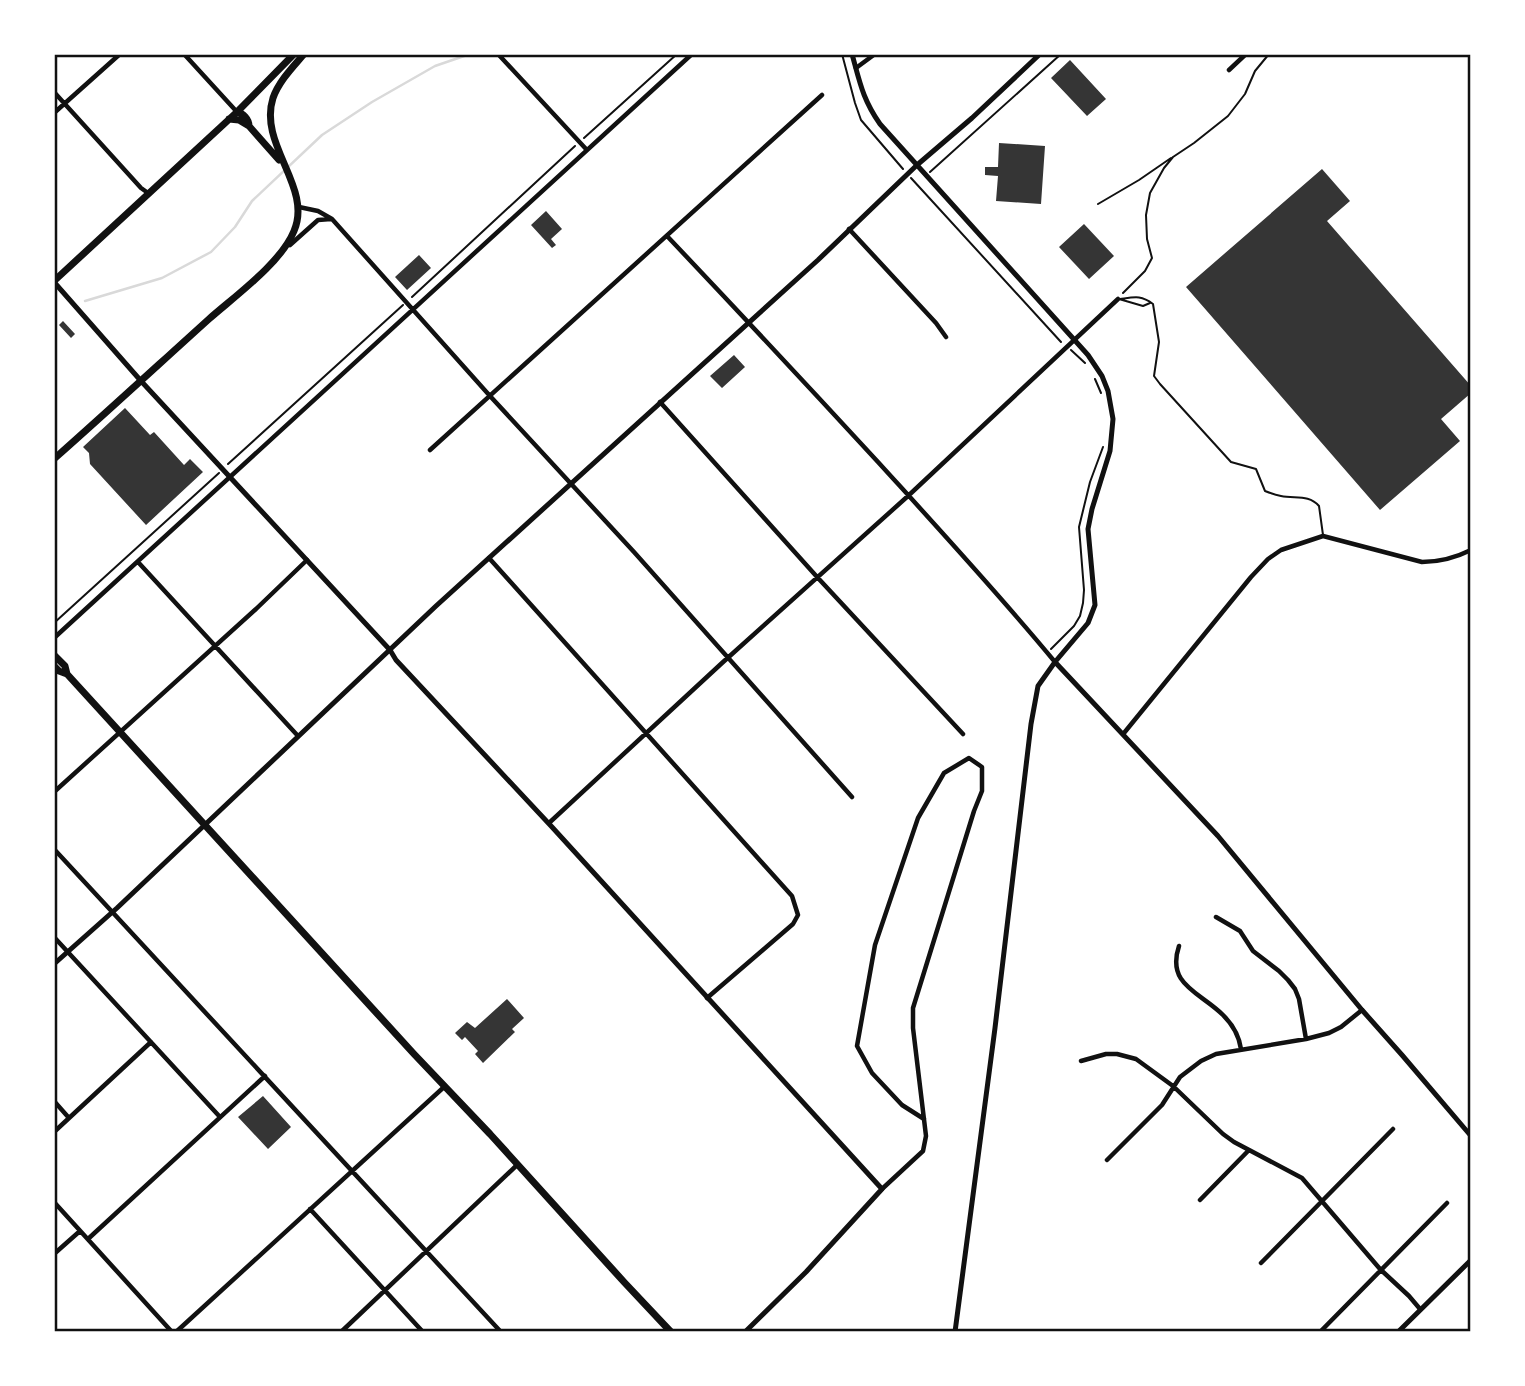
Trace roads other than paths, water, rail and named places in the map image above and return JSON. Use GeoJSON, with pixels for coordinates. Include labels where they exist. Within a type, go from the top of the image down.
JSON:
{"type":"FeatureCollection","features":[{"type":"Feature","properties":{"kind":"main road"},"geometry":{"type":"LineString","coordinates":[[54,281],[237,112],[294,54]]}},
{"type":"Feature","properties":{"kind":"main road"},"geometry":{"type":"LineString","coordinates":[[276,152],[271,110],[273,97],[279,85],[304,54]]}},
{"type":"Feature","properties":{"kind":"main road"},"geometry":{"type":"LineString","coordinates":[[237,112],[243,114],[249,125]]}},
{"type":"Feature","properties":{"kind":"main road"},"geometry":{"type":"LineString","coordinates":[[54,459],[243,291],[282,252],[294,231],[299,207],[288,172],[276,152],[249,125],[229,119]]}},
{"type":"Feature","properties":{"kind":"main road"},"geometry":{"type":"LineString","coordinates":[[54,655],[65,666],[67,674]]}},
{"type":"Feature","properties":{"kind":"main road"},"geometry":{"type":"LineString","coordinates":[[54,666],[67,674],[671,1332]]}},
{"type":"Feature","properties":{"kind":"street"},"geometry":{"type":"LineString","coordinates":[[54,113],[120,54]]}},
{"type":"Feature","properties":{"kind":"street"},"geometry":{"type":"LineString","coordinates":[[184,54],[237,112]]}},
{"type":"Feature","properties":{"kind":"street"},"geometry":{"type":"LineString","coordinates":[[498,54],[586,149]]}},
{"type":"Feature","properties":{"kind":"street"},"geometry":{"type":"LineString","coordinates":[[54,638],[692,54]]}},
{"type":"Feature","properties":{"kind":"street"},"geometry":{"type":"LineString","coordinates":[[852,54],[862,92],[868,107],[880,124],[1088,355],[1108,391],[1113,419],[1110,451],[1088,530],[1095,605],[1088,624],[1038,686],[1031,724],[955,1332]]}},
{"type":"Feature","properties":{"kind":"street"},"geometry":{"type":"LineString","coordinates":[[856,68],[875,54]]}},
{"type":"Feature","properties":{"kind":"street"},"geometry":{"type":"LineString","coordinates":[[1229,70],[1245,54]]}},
{"type":"Feature","properties":{"kind":"street"},"geometry":{"type":"LineString","coordinates":[[54,964],[113,912],[571,482],[1039,55]]}},
{"type":"Feature","properties":{"kind":"street"},"geometry":{"type":"LineString","coordinates":[[54,92],[149,194]]}},
{"type":"Feature","properties":{"kind":"street"},"geometry":{"type":"LineString","coordinates":[[430,450],[822,95]]}},
{"type":"Feature","properties":{"kind":"street"},"geometry":{"type":"LineString","coordinates":[[299,207],[318,211],[332,219],[852,797]]}},
{"type":"Feature","properties":{"kind":"street"},"geometry":{"type":"LineString","coordinates":[[282,252],[318,220],[332,219]]}},
{"type":"Feature","properties":{"kind":"street"},"geometry":{"type":"LineString","coordinates":[[849,229],[946,337]]}},
{"type":"Feature","properties":{"kind":"street"},"geometry":{"type":"LineString","coordinates":[[667,236],[749,321],[990,586],[1055,662],[1218,836],[1471,1136]]}},
{"type":"Feature","properties":{"kind":"street"},"geometry":{"type":"LineString","coordinates":[[54,281],[141,381],[882,1189]]}},
{"type":"Feature","properties":{"kind":"street"},"geometry":{"type":"LineString","coordinates":[[549,823],[908,496],[1118,299]]}},
{"type":"Feature","properties":{"kind":"street"},"geometry":{"type":"LineString","coordinates":[[660,402],[963,734]]}},
{"type":"Feature","properties":{"kind":"street"},"geometry":{"type":"LineString","coordinates":[[1124,733],[1251,577],[1268,559],[1289,546],[1323,536],[1422,562],[1436,562],[1471,550]]}},
{"type":"Feature","properties":{"kind":"street"},"geometry":{"type":"LineString","coordinates":[[489,558],[792,896],[798,915],[793,924],[707,998]]}},
{"type":"Feature","properties":{"kind":"street"},"geometry":{"type":"LineString","coordinates":[[54,792],[307,560]]}},
{"type":"Feature","properties":{"kind":"street"},"geometry":{"type":"LineString","coordinates":[[138,562],[298,736]]}},
{"type":"Feature","properties":{"kind":"street"},"geometry":{"type":"LineString","coordinates":[[746,1332],[806,1272],[882,1189],[923,1152],[926,1136],[913,1008],[982,791],[982,766],[969,758],[944,773],[918,818],[875,945],[857,1046],[872,1073],[902,1105],[924,1119]]}},
{"type":"Feature","properties":{"kind":"street"},"geometry":{"type":"LineString","coordinates":[[54,849],[501,1332]]}},
{"type":"Feature","properties":{"kind":"street"},"geometry":{"type":"LineString","coordinates":[[1216,917],[1240,930],[1253,951],[1279,971],[1295,989],[1306,1039]]}},
{"type":"Feature","properties":{"kind":"street"},"geometry":{"type":"LineString","coordinates":[[54,937],[220,1117]]}},
{"type":"Feature","properties":{"kind":"street"},"geometry":{"type":"LineString","coordinates":[[1179,946],[1175,963],[1180,979],[1225,1016],[1239,1037],[1241,1049]]}},
{"type":"Feature","properties":{"kind":"street"},"geometry":{"type":"LineString","coordinates":[[1107,1160],[1161,1105],[1187,1070],[1201,1060],[1216,1054],[1329,1033],[1362,1010]]}},
{"type":"Feature","properties":{"kind":"street"},"geometry":{"type":"LineString","coordinates":[[54,1132],[151,1042]]}},
{"type":"Feature","properties":{"kind":"street"},"geometry":{"type":"LineString","coordinates":[[1081,1061],[1106,1054],[1126,1056],[1146,1065],[1173,1086],[1223,1134],[1302,1178],[1380,1269],[1420,1309]]}},
{"type":"Feature","properties":{"kind":"street"},"geometry":{"type":"LineString","coordinates":[[88,1239],[265,1076]]}},
{"type":"Feature","properties":{"kind":"street"},"geometry":{"type":"LineString","coordinates":[[54,1202],[174,1332],[444,1086]]}},
{"type":"Feature","properties":{"kind":"street"},"geometry":{"type":"LineString","coordinates":[[54,1101],[69,1118]]}},
{"type":"Feature","properties":{"kind":"street"},"geometry":{"type":"LineString","coordinates":[[1261,1263],[1393,1129]]}},
{"type":"Feature","properties":{"kind":"street"},"geometry":{"type":"LineString","coordinates":[[1200,1200],[1249,1150]]}},
{"type":"Feature","properties":{"kind":"street"},"geometry":{"type":"LineString","coordinates":[[341,1332],[517,1166]]}},
{"type":"Feature","properties":{"kind":"street"},"geometry":{"type":"LineString","coordinates":[[1320,1332],[1447,1203]]}},
{"type":"Feature","properties":{"kind":"street"},"geometry":{"type":"LineString","coordinates":[[310,1209],[423,1332]]}},
{"type":"Feature","properties":{"kind":"street"},"geometry":{"type":"LineString","coordinates":[[54,1254],[80,1231]]}},
{"type":"Feature","properties":{"kind":"street"},"geometry":{"type":"LineString","coordinates":[[1398,1332],[1471,1260]]}},
{"type":"Feature","properties":{"kind":"lane"},"geometry":{"type":"LineString","coordinates":[[1118,299],[1145,298],[1153,304],[1158,342],[1154,376],[1231,463],[1256,468],[1265,491],[1283,496],[1310,498],[1316,502],[1319,506],[1323,536]]}},
{"type":"Feature","properties":{"kind":"lane"},"geometry":{"type":"LineString","coordinates":[[1118,299],[1143,306],[1151,303]]}},
{"type":"Feature","properties":{"kind":"waterway"},"geometry":{"type":"LineString","coordinates":[[85,301],[162,278],[211,252],[235,227],[252,201],[322,135],[372,102],[435,66],[470,54]]}}]}
